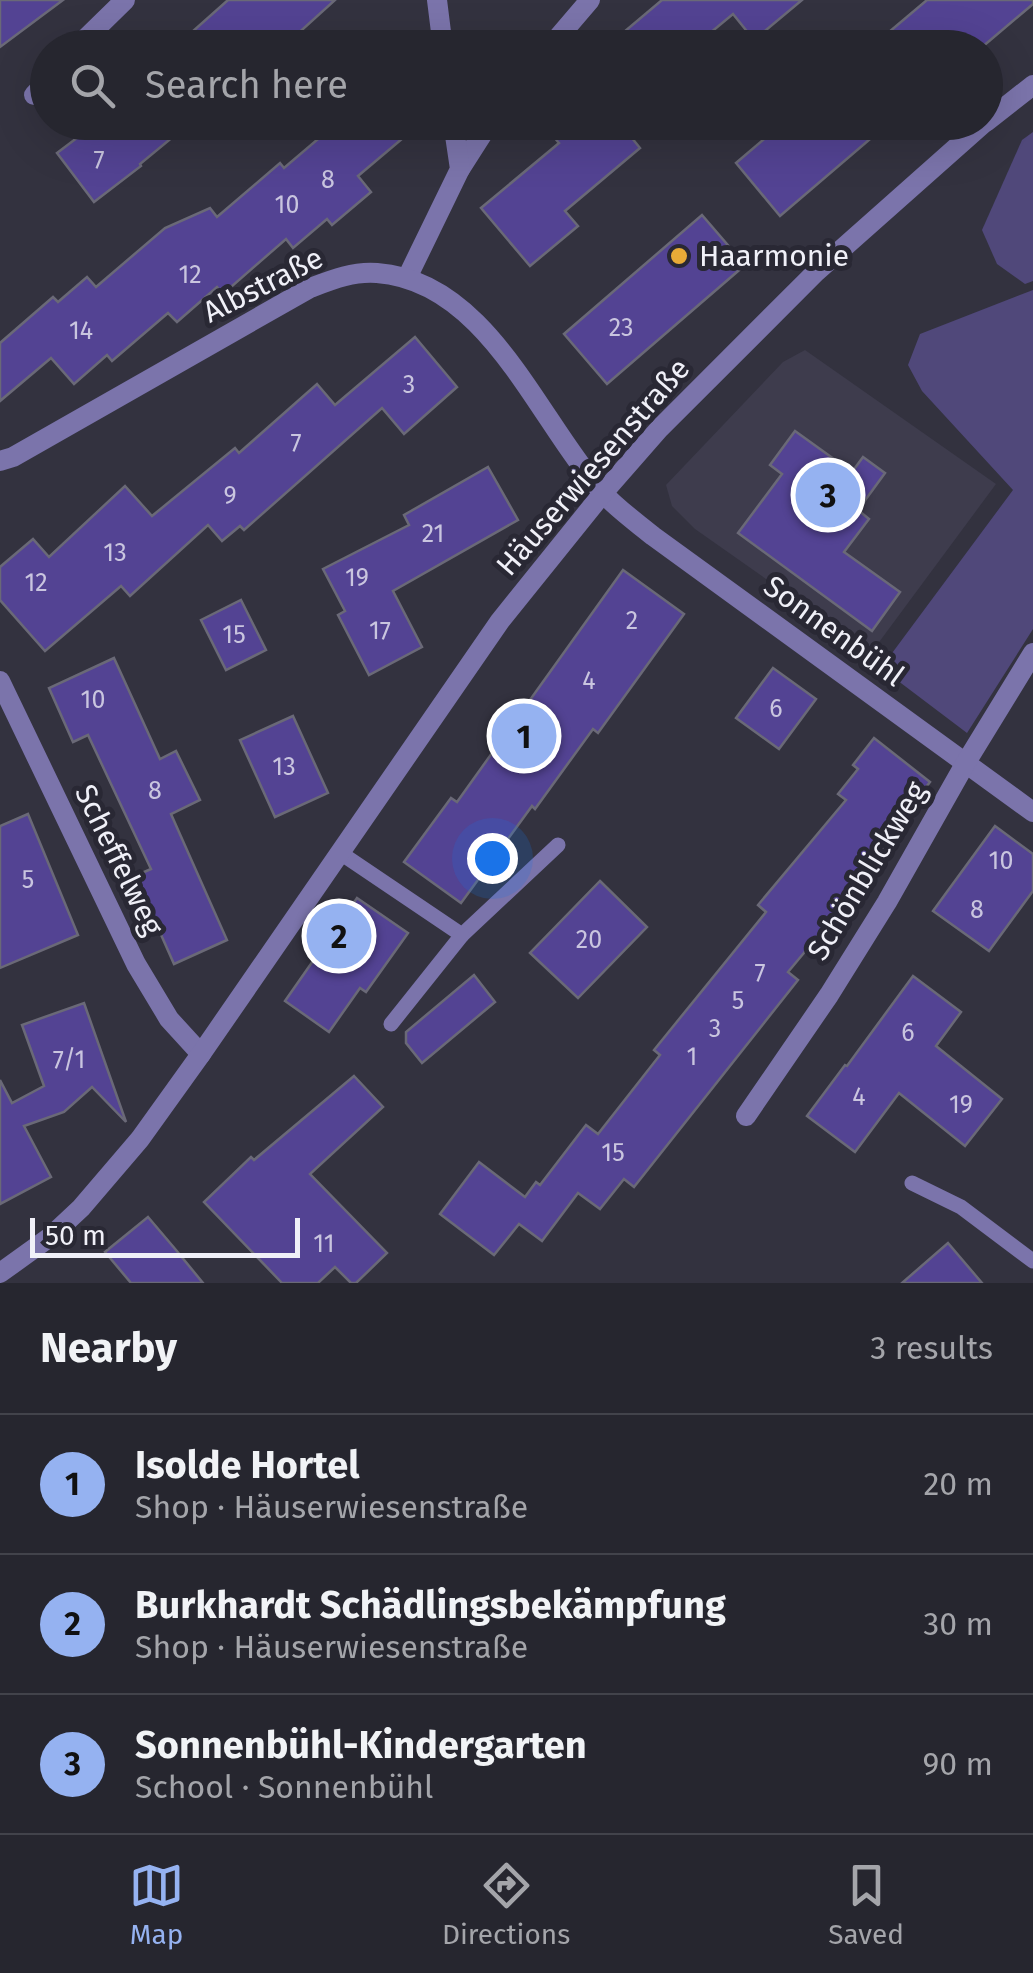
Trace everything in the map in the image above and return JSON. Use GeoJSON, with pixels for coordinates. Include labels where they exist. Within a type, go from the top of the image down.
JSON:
{"type":"FeatureCollection","features":[{"type":"Feature","properties":{"kind":"street"},"geometry":{"type":"LineString","coordinates":[[94,30],[125,0]]}},
{"type":"Feature","properties":{"kind":"street"},"geometry":{"type":"LineString","coordinates":[[437,0],[441,30]]}},
{"type":"Feature","properties":{"kind":"street"},"geometry":{"type":"LineString","coordinates":[[565,30],[590,0]]}},
{"type":"Feature","properties":{"kind":"street","name":"Häuserwiesenstraße"},"geometry":{"type":"LineString","coordinates":[[1003,108],[1033,85]]}},
{"type":"Feature","properties":{"kind":"street"},"geometry":{"type":"LineString","coordinates":[[456,140],[460,169]]}},
{"type":"Feature","properties":{"kind":"street"},"geometry":{"type":"LineString","coordinates":[[406,278],[479,140]]}},
{"type":"Feature","properties":{"kind":"street","name":"Häuserwiesenstraße"},"geometry":{"type":"LineString","coordinates":[[0,1273],[50,1237],[81,1208],[140,1139],[500,621],[603,493],[659,429],[816,272],[965,140]]}},
{"type":"Feature","properties":{"kind":"street","name":"Albstraße"},"geometry":{"type":"LineString","coordinates":[[0,460],[13,458],[310,288],[342,276],[374,273],[406,278],[448,298],[485,330],[603,493]]}},
{"type":"Feature","properties":{"kind":"street","name":"Sonnenbühl"},"geometry":{"type":"LineString","coordinates":[[603,493],[654,536],[1033,812]]}},
{"type":"Feature","properties":{"kind":"street","name":"Schönblickweg"},"geometry":{"type":"LineString","coordinates":[[746,1116],[868,932],[1033,653]]}},
{"type":"Feature","properties":{"kind":"street","name":"Scheffelweg"},"geometry":{"type":"LineString","coordinates":[[0,681],[136,964],[169,1019],[201,1054]]}},
{"type":"Feature","properties":{"kind":"lane"},"geometry":{"type":"LineString","coordinates":[[390,1024],[462,935],[558,845]]}},
{"type":"Feature","properties":{"kind":"lane"},"geometry":{"type":"LineString","coordinates":[[340,852],[462,935]]}},
{"type":"Feature","properties":{"kind":"lane"},"geometry":{"type":"LineString","coordinates":[[912,1182],[961,1207],[1033,1261]]}},
{"type":"Feature","properties":{"kind":"shaded area"},"geometry":{"type":"Polygon","coordinates":[[[1033,132],[1033,281],[1025,284],[997,264],[982,230],[1022,140],[1033,132]]]}},
{"type":"Feature","properties":{"kind":"shaded area"},"geometry":{"type":"Polygon","coordinates":[[[1033,290],[1033,629],[967,733],[881,668],[1013,490],[922,391],[908,365],[920,334],[1033,290]]]}},
{"type":"Feature","properties":{"kind":"shaded area"},"geometry":{"type":"Polygon","coordinates":[[[805,350],[996,484],[871,653],[695,529],[672,506],[666,485],[783,362],[805,350]]]}},
{"type":"Feature","properties":{"kind":"building"},"geometry":{"type":"Polygon","coordinates":[[[0,0],[63,0],[0,47],[0,0]]]}},
{"type":"Feature","properties":{"kind":"building"},"geometry":{"type":"Polygon","coordinates":[[[228,0],[335,0],[302,30],[194,30],[228,0]]]}},
{"type":"Feature","properties":{"kind":"building"},"geometry":{"type":"Polygon","coordinates":[[[662,0],[802,0],[766,30],[746,30],[733,14],[714,30],[626,30],[662,0]]]}},
{"type":"Feature","properties":{"kind":"building"},"geometry":{"type":"Polygon","coordinates":[[[927,0],[1033,0],[1002,30],[891,30],[927,0]]]}},
{"type":"Feature","properties":{"kind":"building"},"geometry":{"type":"Polygon","coordinates":[[[74,140],[169,140],[94,202],[57,153],[74,140]]]}},
{"type":"Feature","properties":{"kind":"building"},"geometry":{"type":"Polygon","coordinates":[[[317,140],[401,140],[358,176],[371,192],[332,225],[327,219],[293,248],[286,239],[223,294],[217,287],[177,322],[168,313],[112,361],[107,355],[74,384],[51,358],[0,401],[0,343],[53,297],[58,302],[87,277],[96,287],[165,228],[210,208],[217,217],[280,163],[284,168],[317,140]]]}},
{"type":"Feature","properties":{"kind":"building"},"geometry":{"type":"Polygon","coordinates":[[[556,140],[634,140],[640,148],[565,211],[578,226],[530,266],[481,208],[559,143],[556,140]]]}},
{"type":"Feature","properties":{"kind":"building"},"geometry":{"type":"Polygon","coordinates":[[[763,140],[869,140],[780,216],[736,163],[763,140]]]}},
{"type":"Feature","properties":{"kind":"building"},"geometry":{"type":"Polygon","coordinates":[[[702,215],[745,265],[607,384],[564,334],[702,215]]]}},
{"type":"Feature","properties":{"kind":"building"},"geometry":{"type":"Polygon","coordinates":[[[415,337],[457,387],[404,434],[382,408],[244,530],[240,526],[222,541],[208,525],[130,596],[121,586],[45,651],[0,600],[0,567],[33,539],[49,557],[125,486],[152,516],[235,448],[239,453],[317,384],[335,405],[415,337]]]}},
{"type":"Feature","properties":{"kind":"building"},"geometry":{"type":"Polygon","coordinates":[[[795,431],[852,472],[863,457],[885,473],[858,510],[869,519],[844,552],[900,592],[872,631],[738,533],[782,474],[770,465],[795,431]]]}},
{"type":"Feature","properties":{"kind":"building"},"geometry":{"type":"Polygon","coordinates":[[[488,467],[518,520],[393,591],[422,647],[369,675],[338,615],[345,611],[323,569],[409,525],[404,515],[488,467]]]}},
{"type":"Feature","properties":{"kind":"building"},"geometry":{"type":"Polygon","coordinates":[[[623,570],[684,614],[598,733],[593,729],[461,903],[404,862],[451,798],[457,802],[623,570]]]}},
{"type":"Feature","properties":{"kind":"building"},"geometry":{"type":"Polygon","coordinates":[[[241,600],[266,650],[226,670],[201,620],[241,600]]]}},
{"type":"Feature","properties":{"kind":"building"},"geometry":{"type":"Polygon","coordinates":[[[114,658],[160,759],[176,751],[200,800],[171,814],[227,940],[174,964],[135,876],[151,869],[88,735],[73,742],[49,688],[114,658]]]}},
{"type":"Feature","properties":{"kind":"building"},"geometry":{"type":"Polygon","coordinates":[[[773,668],[816,699],[779,749],[736,718],[773,668]]]}},
{"type":"Feature","properties":{"kind":"building"},"geometry":{"type":"Polygon","coordinates":[[[293,716],[328,793],[275,817],[240,740],[293,716]]]}},
{"type":"Feature","properties":{"kind":"building"},"geometry":{"type":"Polygon","coordinates":[[[874,738],[930,782],[869,866],[873,870],[788,972],[798,980],[634,1187],[624,1179],[600,1209],[578,1193],[542,1241],[519,1224],[494,1255],[440,1214],[479,1162],[525,1197],[536,1182],[540,1185],[586,1125],[598,1134],[660,1055],[654,1050],[766,912],[758,905],[846,800],[838,794],[858,769],[853,765],[874,738]]]}},
{"type":"Feature","properties":{"kind":"building"},"geometry":{"type":"Polygon","coordinates":[[[28,814],[78,935],[0,968],[0,826],[28,814]]]}},
{"type":"Feature","properties":{"kind":"building"},"geometry":{"type":"Polygon","coordinates":[[[995,826],[1033,854],[1033,891],[989,951],[933,911],[995,826]]]}},
{"type":"Feature","properties":{"kind":"building"},"geometry":{"type":"Polygon","coordinates":[[[600,881],[647,927],[578,998],[530,953],[600,881]]]}},
{"type":"Feature","properties":{"kind":"building"},"geometry":{"type":"Polygon","coordinates":[[[357,898],[408,933],[366,992],[360,988],[329,1032],[285,1001],[357,898]]]}},
{"type":"Feature","properties":{"kind":"building"},"geometry":{"type":"Polygon","coordinates":[[[474,975],[495,1002],[422,1063],[406,1043],[406,1032],[474,975]]]}},
{"type":"Feature","properties":{"kind":"building"},"geometry":{"type":"Polygon","coordinates":[[[913,976],[961,1012],[936,1046],[1002,1099],[965,1146],[899,1093],[855,1152],[807,1116],[913,976]]]}},
{"type":"Feature","properties":{"kind":"building"},"geometry":{"type":"Polygon","coordinates":[[[84,1003],[126,1122],[92,1087],[64,1112],[24,1126],[51,1177],[0,1204],[0,1080],[12,1103],[44,1086],[22,1025],[84,1003]]]}},
{"type":"Feature","properties":{"kind":"building"},"geometry":{"type":"Polygon","coordinates":[[[354,1076],[383,1107],[310,1174],[387,1253],[356,1283],[351,1283],[335,1267],[318,1283],[282,1283],[204,1202],[251,1157],[254,1160],[354,1076]]]}},
{"type":"Feature","properties":{"kind":"building"},"geometry":{"type":"Polygon","coordinates":[[[148,1217],[203,1283],[131,1283],[105,1252],[148,1217]]]}},
{"type":"Feature","properties":{"kind":"building"},"geometry":{"type":"Polygon","coordinates":[[[948,1243],[982,1283],[902,1283],[948,1243]]]}},
{"type":"Feature","properties":{"kind":"place","name":"Haarmonie"},"geometry":{"type":"Point","coordinates":[679,256]}},
{"type":"Feature","properties":{"kind":"place","name":"Sonnenbühl-Kindergarten"},"geometry":{"type":"Point","coordinates":[828,495]}},
{"type":"Feature","properties":{"kind":"place","name":"Isolde Hortel"},"geometry":{"type":"Point","coordinates":[524,736]}},
{"type":"Feature","properties":{"kind":"place","name":"Burkhardt Schädlingsbekämpfung"},"geometry":{"type":"Point","coordinates":[339,936]}}]}
